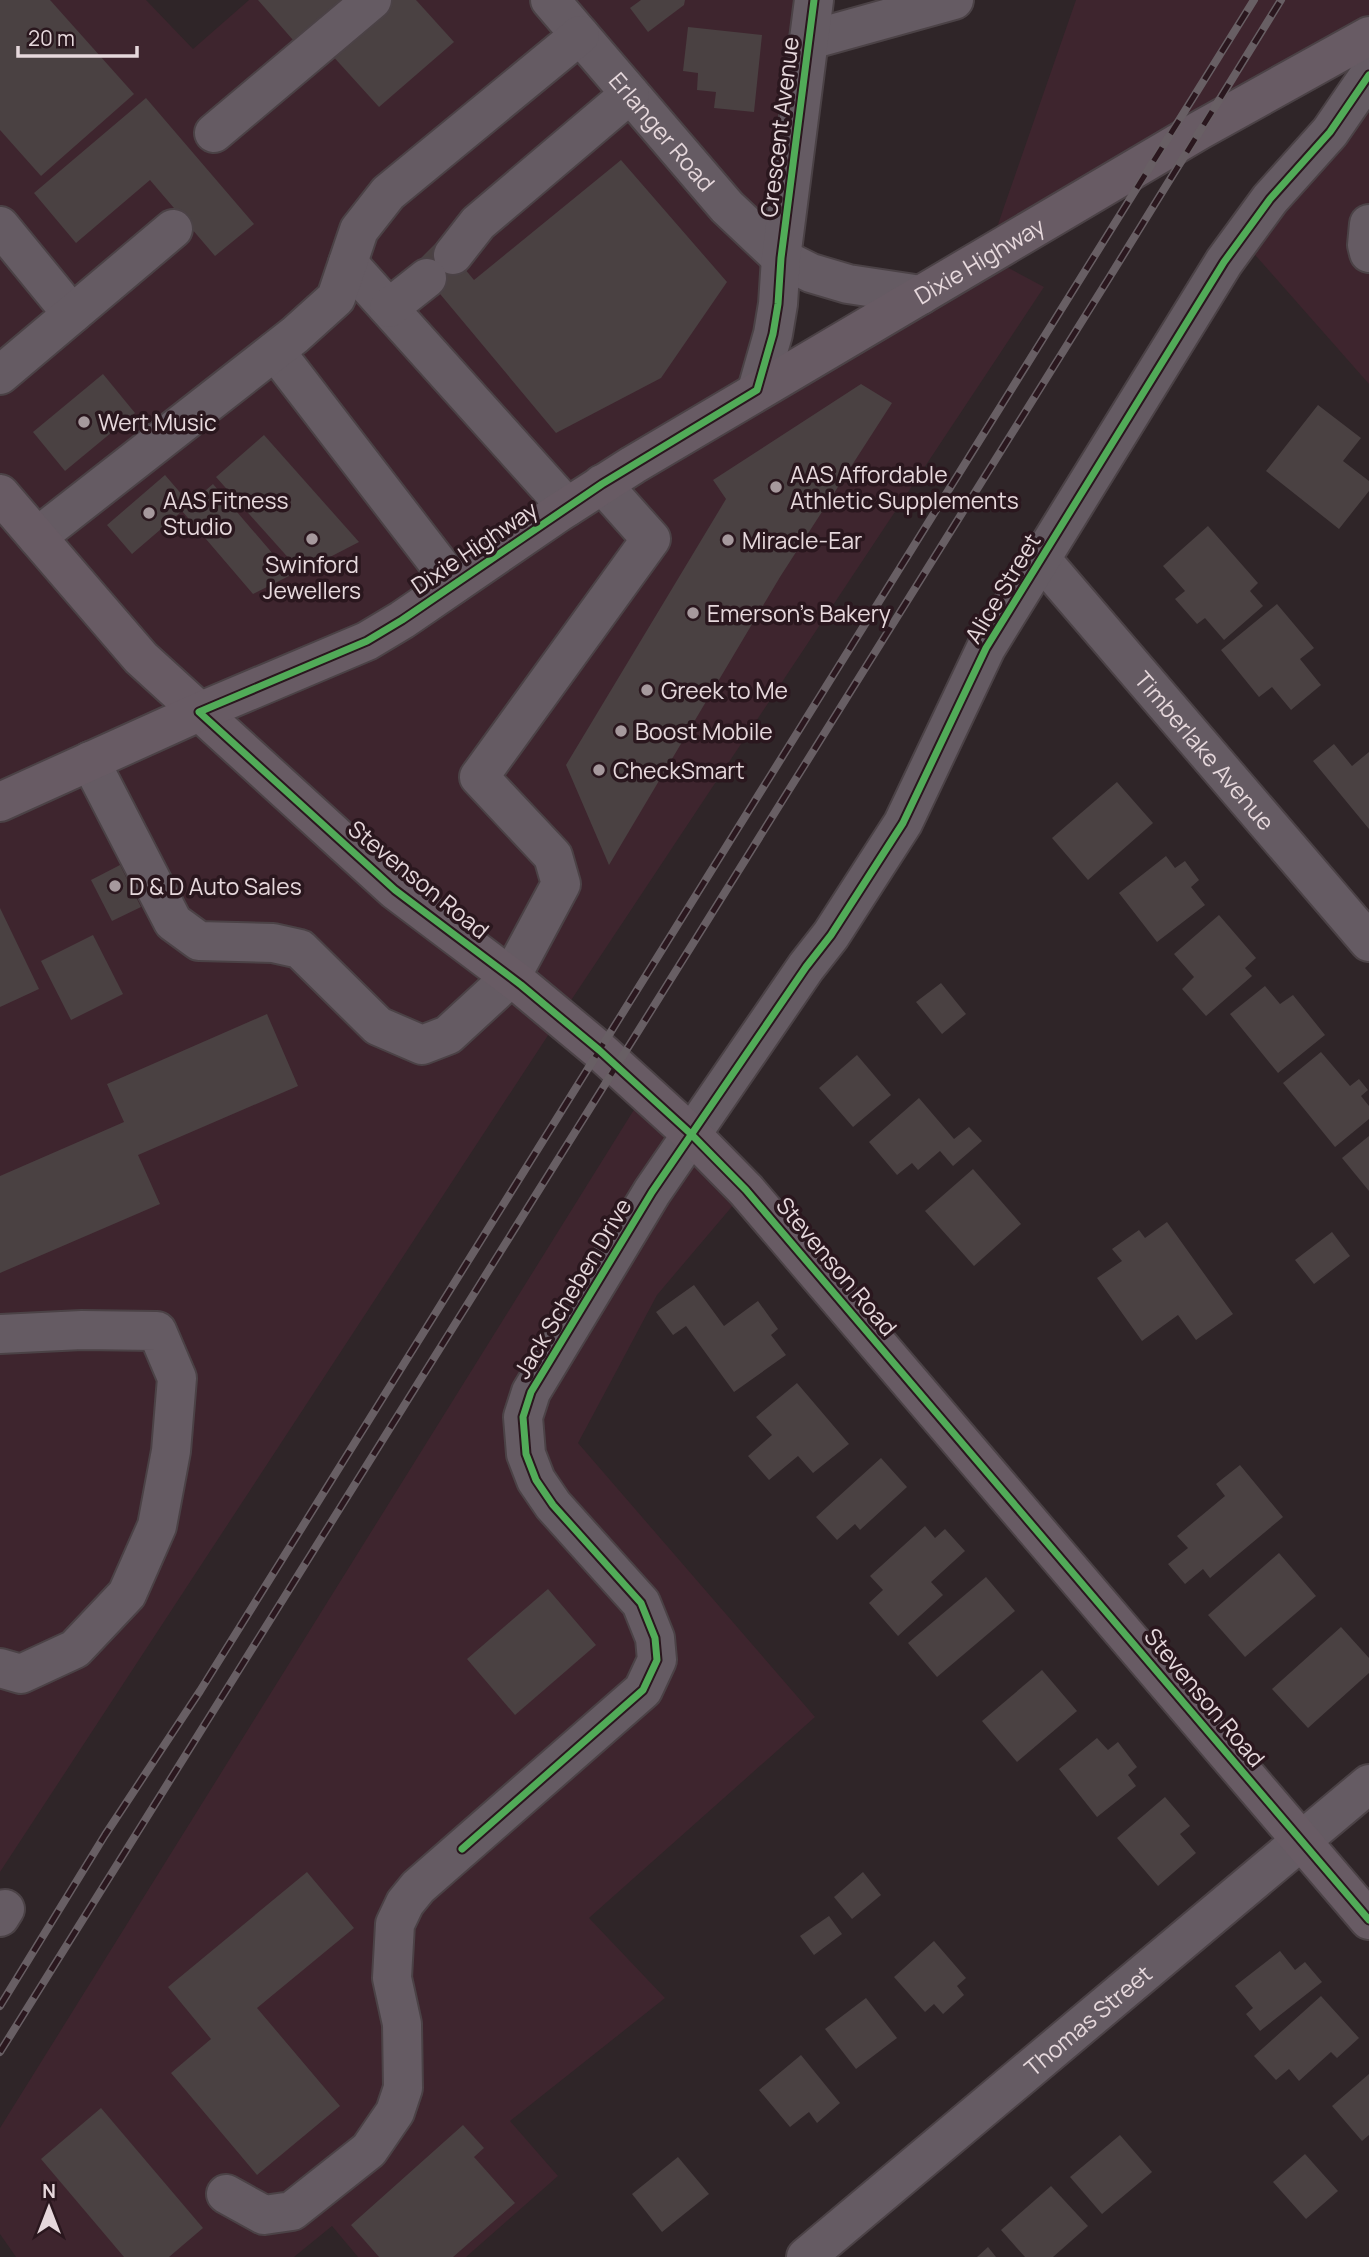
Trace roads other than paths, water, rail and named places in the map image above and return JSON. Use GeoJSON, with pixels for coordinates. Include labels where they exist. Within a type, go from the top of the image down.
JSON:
{"type":"FeatureCollection","features":[{"type":"Feature","properties":{"kind":"main road","name":"Dixie Highway"},"geometry":{"type":"LineString","coordinates":[[0,802],[199,712],[367,641],[602,484],[757,390],[1200,130],[1369,36]]}},
{"type":"Feature","properties":{"kind":"main road","name":"Stevenson Road"},"geometry":{"type":"LineString","coordinates":[[0,494],[141,658],[199,712],[395,890],[512,978],[599,1050],[691,1134],[768,1215],[1369,1920]]}},
{"type":"Feature","properties":{"kind":"street"},"geometry":{"type":"LineString","coordinates":[[214,133],[372,0]]}},
{"type":"Feature","properties":{"kind":"street","name":"Crescent Avenue"},"geometry":{"type":"LineString","coordinates":[[781,258],[814,0]]}},
{"type":"Feature","properties":{"kind":"street"},"geometry":{"type":"LineString","coordinates":[[810,40],[954,0]]}},
{"type":"Feature","properties":{"kind":"street","name":"Erlanger Road"},"geometry":{"type":"LineString","coordinates":[[556,2],[580,35],[727,207],[781,258],[811,273],[848,284],[921,295]]}},
{"type":"Feature","properties":{"kind":"street"},"geometry":{"type":"LineString","coordinates":[[37,537],[275,351],[336,298],[359,230],[388,193],[580,35]]}},
{"type":"Feature","properties":{"kind":"street","name":"Alice Street"},"geometry":{"type":"LineString","coordinates":[[691,1134],[831,935],[903,823],[986,648],[1224,262],[1270,199],[1329,132],[1369,75]]}},
{"type":"Feature","properties":{"kind":"street"},"geometry":{"type":"LineString","coordinates":[[388,308],[440,267],[478,223],[630,94]]}},
{"type":"Feature","properties":{"kind":"street"},"geometry":{"type":"LineString","coordinates":[[1369,224],[1369,253]]}},
{"type":"Feature","properties":{"kind":"street"},"geometry":{"type":"LineString","coordinates":[[0,226],[72,314]]}},
{"type":"Feature","properties":{"kind":"street"},"geometry":{"type":"LineString","coordinates":[[0,375],[173,229]]}},
{"type":"Feature","properties":{"kind":"street"},"geometry":{"type":"LineString","coordinates":[[757,390],[773,334],[781,258]]}},
{"type":"Feature","properties":{"kind":"street"},"geometry":{"type":"LineString","coordinates":[[348,263],[567,507]]}},
{"type":"Feature","properties":{"kind":"street"},"geometry":{"type":"LineString","coordinates":[[275,351],[454,584]]}},
{"type":"Feature","properties":{"kind":"street"},"geometry":{"type":"LineString","coordinates":[[90,761],[173,922],[200,941],[273,943],[300,949],[378,1026],[422,1045],[448,1035],[512,978],[561,884],[554,856],[479,776],[651,539],[602,484]]}},
{"type":"Feature","properties":{"kind":"street","name":"Timberlake Avenue"},"geometry":{"type":"LineString","coordinates":[[1041,559],[1369,942]]}},
{"type":"Feature","properties":{"kind":"street","name":"Jack Scheben Drive"},"geometry":{"type":"LineString","coordinates":[[226,2194],[264,2215],[292,2211],[369,2150],[395,2112],[403,2088],[402,2024],[392,1978],[395,1924],[405,1903],[418,1887],[643,1690],[657,1660],[655,1638],[640,1603],[554,1505],[536,1480],[526,1454],[523,1417],[531,1392],[652,1192],[691,1134]]}},
{"type":"Feature","properties":{"kind":"street"},"geometry":{"type":"LineString","coordinates":[[0,1334],[82,1330],[157,1331],[177,1378],[171,1451],[157,1526],[127,1594],[75,1648],[21,1674],[0,1668]]}},
{"type":"Feature","properties":{"kind":"street","name":"Thomas Street"},"geometry":{"type":"LineString","coordinates":[[806,2257],[1369,1784]]}},
{"type":"Feature","properties":{"kind":"railway"},"geometry":{"type":"LineString","coordinates":[[0,2006],[105,1835],[200,1691],[1254,0]]}},
{"type":"Feature","properties":{"kind":"railway"},"geometry":{"type":"LineString","coordinates":[[0,2052],[1281,0]]}},
{"type":"Feature","properties":{"kind":"place","name":"Wert Music"},"geometry":{"type":"Point","coordinates":[84,422]}},
{"type":"Feature","properties":{"kind":"place","name":"AAS Affordable Athletic Supplements"},"geometry":{"type":"Point","coordinates":[776,487]}},
{"type":"Feature","properties":{"kind":"place","name":"AAS Fitness Studio"},"geometry":{"type":"Point","coordinates":[149,513]}},
{"type":"Feature","properties":{"kind":"place","name":"Swinford Jewellers"},"geometry":{"type":"Point","coordinates":[312,539]}},
{"type":"Feature","properties":{"kind":"place","name":"Miracle-Ear"},"geometry":{"type":"Point","coordinates":[728,540]}},
{"type":"Feature","properties":{"kind":"place","name":"Emerson’s Bakery"},"geometry":{"type":"Point","coordinates":[693,613]}},
{"type":"Feature","properties":{"kind":"place","name":"Greek to Me"},"geometry":{"type":"Point","coordinates":[647,690]}},
{"type":"Feature","properties":{"kind":"place","name":"Boost Mobile"},"geometry":{"type":"Point","coordinates":[621,731]}},
{"type":"Feature","properties":{"kind":"place","name":"CheckSmart"},"geometry":{"type":"Point","coordinates":[599,770]}},
{"type":"Feature","properties":{"kind":"place","name":"D & D Auto Sales"},"geometry":{"type":"Point","coordinates":[115,886]}}]}
